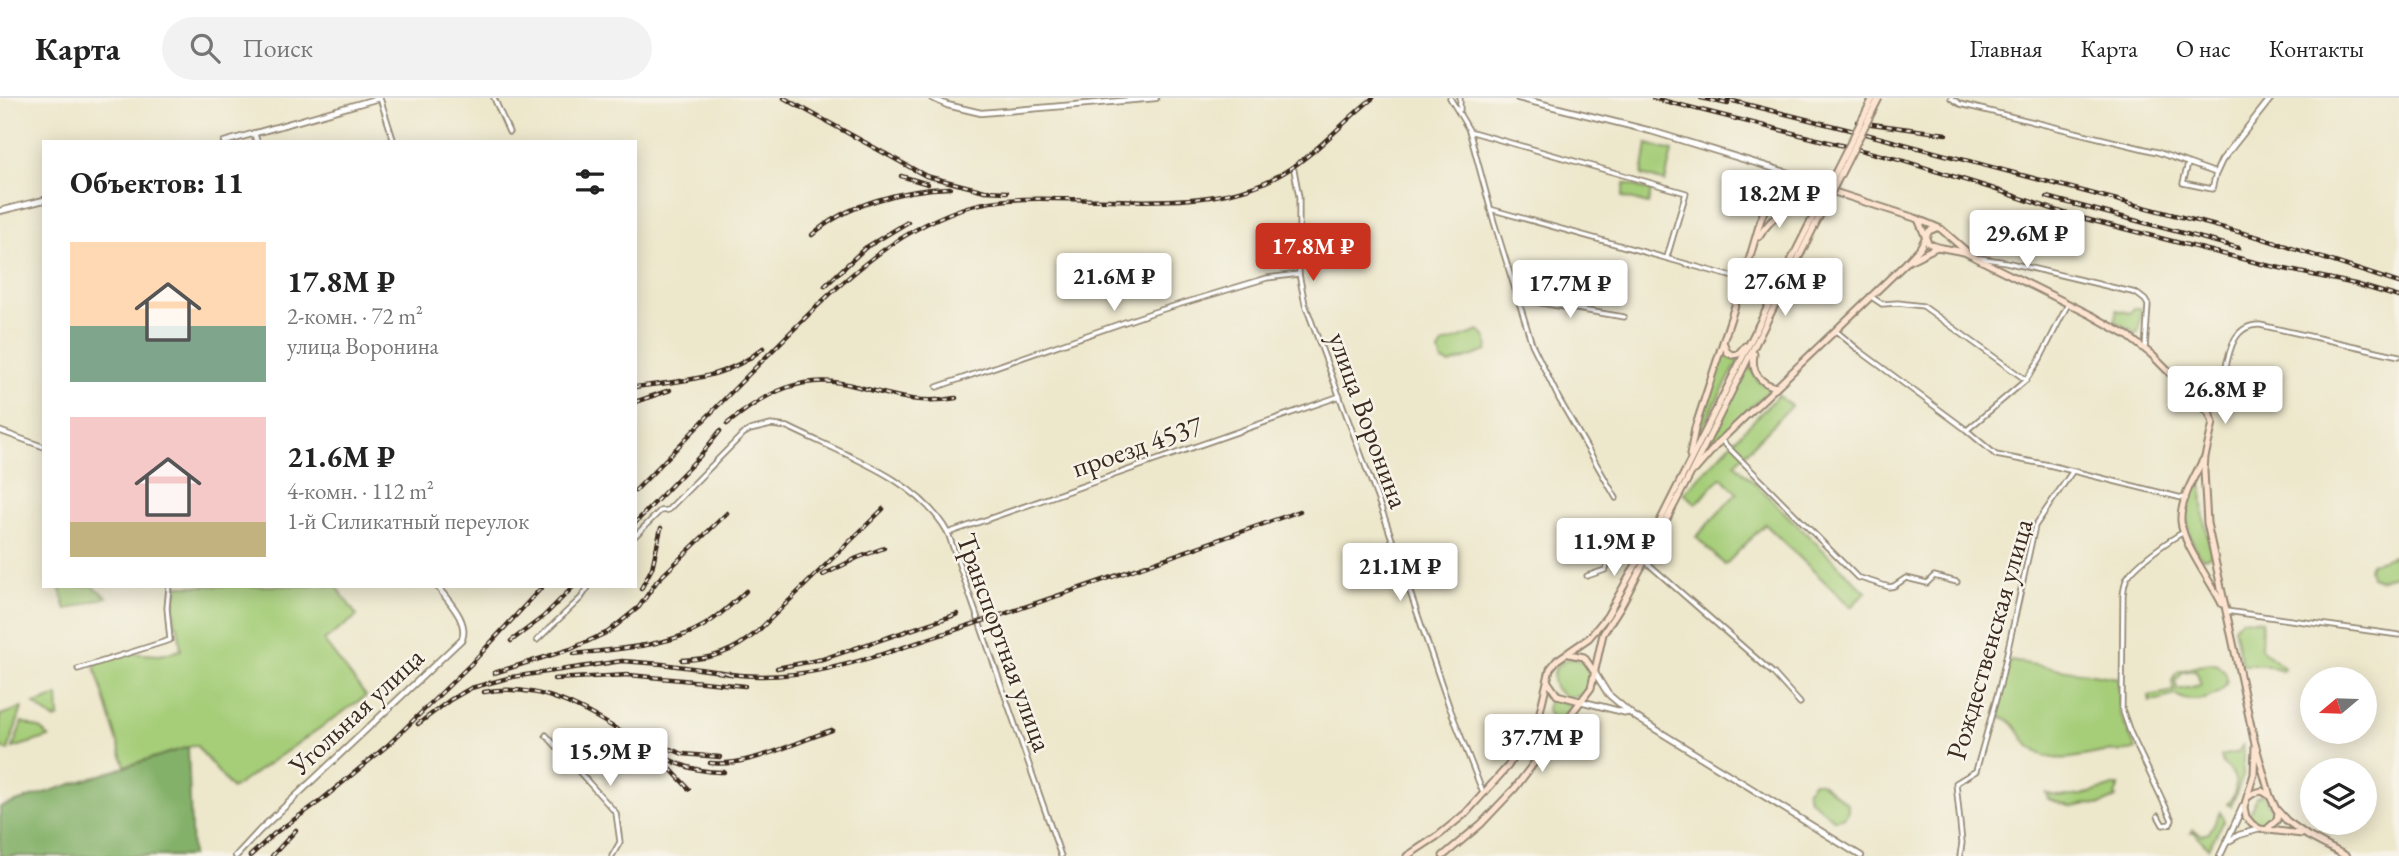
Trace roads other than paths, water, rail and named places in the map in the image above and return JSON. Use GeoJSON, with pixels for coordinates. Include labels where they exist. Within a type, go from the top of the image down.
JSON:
{"type":"FeatureCollection","features":[{"type":"Feature","properties":{"kind":"main road"},"geometry":{"type":"LineString","coordinates":[[1443,856],[1497,809],[1591,688],[1603,634],[1645,561],[1758,342],[1873,98]]}},
{"type":"Feature","properties":{"kind":"main road"},"geometry":{"type":"LineString","coordinates":[[1408,856],[1454,824],[1484,795],[1508,766],[1534,726],[1543,704],[1550,669],[1589,638],[1603,622],[1656,529],[1751,338],[1879,98]]}},
{"type":"Feature","properties":{"kind":"main road"},"geometry":{"type":"LineString","coordinates":[[1690,461],[1695,428],[1771,193],[1775,183],[1782,177],[1793,175],[1828,190],[1915,218],[1941,230],[1974,257]]}},
{"type":"Feature","properties":{"kind":"main road"},"geometry":{"type":"LineString","coordinates":[[1801,178],[1804,189],[1802,199]]}},
{"type":"Feature","properties":{"kind":"main road"},"geometry":{"type":"LineString","coordinates":[[1755,243],[1769,222],[1791,206],[1828,190]]}},
{"type":"Feature","properties":{"kind":"main road"},"geometry":{"type":"LineString","coordinates":[[1771,193],[1770,200],[1776,207],[1781,209],[1791,206]]}},
{"type":"Feature","properties":{"kind":"main road"},"geometry":{"type":"LineString","coordinates":[[1915,218],[1921,224],[1931,246],[1959,250],[2117,329],[2145,349],[2209,413],[2213,423],[2204,457],[2190,487],[2181,517],[2184,532],[2226,611]]}},
{"type":"Feature","properties":{"kind":"main road"},"geometry":{"type":"LineString","coordinates":[[1690,475],[1721,440],[1907,262],[1920,248],[1931,229],[1941,230]]}},
{"type":"Feature","properties":{"kind":"main road"},"geometry":{"type":"LineString","coordinates":[[1907,262],[1945,240],[1941,230]]}},
{"type":"Feature","properties":{"kind":"main road"},"geometry":{"type":"LineString","coordinates":[[1724,341],[1727,352],[1734,355],[1741,352],[1751,338]]}},
{"type":"Feature","properties":{"kind":"main road"},"geometry":{"type":"LineString","coordinates":[[1758,342],[1754,370],[1761,381],[1776,387]]}},
{"type":"Feature","properties":{"kind":"main road"},"geometry":{"type":"LineString","coordinates":[[2204,457],[2207,523],[2255,741],[2270,796],[2278,812],[2308,836],[2346,856]]}},
{"type":"Feature","properties":{"kind":"main road"},"geometry":{"type":"LineString","coordinates":[[2190,487],[2197,483],[2204,486]]}},
{"type":"Feature","properties":{"kind":"main road"},"geometry":{"type":"LineString","coordinates":[[2196,557],[2206,560],[2213,551]]}},
{"type":"Feature","properties":{"kind":"main road"},"geometry":{"type":"LineString","coordinates":[[1563,656],[1574,653],[1584,657],[1595,673]]}},
{"type":"Feature","properties":{"kind":"main road"},"geometry":{"type":"LineString","coordinates":[[1547,679],[1557,695],[1580,701]]}},
{"type":"Feature","properties":{"kind":"main road"},"geometry":{"type":"LineString","coordinates":[[1534,726],[1548,722],[1553,728],[1552,738]]}},
{"type":"Feature","properties":{"kind":"main road"},"geometry":{"type":"LineString","coordinates":[[2255,741],[2256,760],[2246,801],[2248,820],[2263,829],[2308,836]]}},
{"type":"Feature","properties":{"kind":"main road"},"geometry":{"type":"LineString","coordinates":[[2246,801],[2257,792],[2265,792],[2270,796]]}},
{"type":"Feature","properties":{"kind":"main road"},"geometry":{"type":"LineString","coordinates":[[2263,829],[2275,823],[2278,812]]}},
{"type":"Feature","properties":{"kind":"street"},"geometry":{"type":"LineString","coordinates":[[231,140],[379,98],[393,140]]}},
{"type":"Feature","properties":{"kind":"street"},"geometry":{"type":"LineString","coordinates":[[494,98],[509,132]]}},
{"type":"Feature","properties":{"kind":"street"},"geometry":{"type":"LineString","coordinates":[[932,98],[947,105],[981,113],[1156,98]]}},
{"type":"Feature","properties":{"kind":"street"},"geometry":{"type":"LineString","coordinates":[[1460,98],[1462,116]]}},
{"type":"Feature","properties":{"kind":"street"},"geometry":{"type":"LineString","coordinates":[[1518,98],[1643,129],[1793,175]]}},
{"type":"Feature","properties":{"kind":"street"},"geometry":{"type":"LineString","coordinates":[[1951,98],[1960,104],[2157,152],[2216,173]]}},
{"type":"Feature","properties":{"kind":"street"},"geometry":{"type":"LineString","coordinates":[[2188,164],[2183,183],[2212,189],[2222,160],[2271,98]]}},
{"type":"Feature","properties":{"kind":"street"},"geometry":{"type":"LineString","coordinates":[[1451,99],[1469,130],[1517,299],[1539,361],[1616,498]]}},
{"type":"Feature","properties":{"kind":"street"},"geometry":{"type":"LineString","coordinates":[[1469,130],[1686,193],[1667,257]]}},
{"type":"Feature","properties":{"kind":"street"},"geometry":{"type":"LineString","coordinates":[[254,133],[256,140]]}},
{"type":"Feature","properties":{"kind":"street"},"geometry":{"type":"LineString","coordinates":[[1770,166],[1776,174],[1775,183]]}},
{"type":"Feature","properties":{"kind":"street","name":"улица Воронина"},"geometry":{"type":"LineString","coordinates":[[1294,170],[1299,197],[1299,274],[1305,304],[1384,516],[1445,695],[1484,795]]}},
{"type":"Feature","properties":{"kind":"street"},"geometry":{"type":"LineString","coordinates":[[0,211],[42,200]]}},
{"type":"Feature","properties":{"kind":"street"},"geometry":{"type":"LineString","coordinates":[[1490,209],[1744,280]]}},
{"type":"Feature","properties":{"kind":"street"},"geometry":{"type":"LineString","coordinates":[[1974,257],[1999,260],[2132,291],[2148,305],[2145,349]]}},
{"type":"Feature","properties":{"kind":"street"},"geometry":{"type":"LineString","coordinates":[[937,387],[1154,312],[1267,278],[1299,274]]}},
{"type":"Feature","properties":{"kind":"street"},"geometry":{"type":"LineString","coordinates":[[1870,296],[1882,304],[1923,306],[2026,380]]}},
{"type":"Feature","properties":{"kind":"street"},"geometry":{"type":"LineString","coordinates":[[1517,299],[1624,317]]}},
{"type":"Feature","properties":{"kind":"street"},"geometry":{"type":"LineString","coordinates":[[1967,430],[2026,380],[2068,304]]}},
{"type":"Feature","properties":{"kind":"street"},"geometry":{"type":"LineString","coordinates":[[2209,413],[2219,395],[2233,340],[2250,325],[2399,356]]}},
{"type":"Feature","properties":{"kind":"street"},"geometry":{"type":"LineString","coordinates":[[1835,330],[1967,430],[1996,456],[2186,499]]}},
{"type":"Feature","properties":{"kind":"street","name":"проезд 4537"},"geometry":{"type":"LineString","coordinates":[[948,533],[1340,396]]}},
{"type":"Feature","properties":{"kind":"street","name":"Транспортная улица"},"geometry":{"type":"LineString","coordinates":[[637,534],[660,511],[668,510],[743,434],[757,428],[776,425],[788,427],[901,484],[930,509],[948,533],[1061,856]]}},
{"type":"Feature","properties":{"kind":"street"},"geometry":{"type":"LineString","coordinates":[[0,431],[42,446]]}},
{"type":"Feature","properties":{"kind":"street"},"geometry":{"type":"LineString","coordinates":[[1721,440],[1857,577],[1889,587],[1906,578],[1927,583],[1934,576],[1957,582]]}},
{"type":"Feature","properties":{"kind":"street","name":"Рождественская улица"},"geometry":{"type":"LineString","coordinates":[[1960,856],[1962,843],[1955,785],[1957,781],[1976,771],[2000,685],[2036,524],[2072,472]]}},
{"type":"Feature","properties":{"kind":"street"},"geometry":{"type":"LineString","coordinates":[[2158,816],[2163,825],[2170,824],[2172,820],[2130,732],[2122,709],[2123,595],[2126,579],[2134,569],[2184,532]]}},
{"type":"Feature","properties":{"kind":"street"},"geometry":{"type":"LineString","coordinates":[[1587,576],[1605,570],[1608,564],[1627,553]]}},
{"type":"Feature","properties":{"kind":"street"},"geometry":{"type":"LineString","coordinates":[[1645,561],[1774,674],[1800,703]]}},
{"type":"Feature","properties":{"kind":"street"},"geometry":{"type":"LineString","coordinates":[[78,669],[170,640],[167,608],[169,588]]}},
{"type":"Feature","properties":{"kind":"street","name":"Угольная улица"},"geometry":{"type":"LineString","coordinates":[[236,856],[461,639],[464,629],[462,622],[438,588]]}},
{"type":"Feature","properties":{"kind":"street"},"geometry":{"type":"LineString","coordinates":[[537,640],[581,598],[588,588]]}},
{"type":"Feature","properties":{"kind":"street"},"geometry":{"type":"LineString","coordinates":[[2226,611],[2399,635]]}},
{"type":"Feature","properties":{"kind":"street"},"geometry":{"type":"LineString","coordinates":[[1595,673],[1608,694],[1634,716],[1861,856]]}},
{"type":"Feature","properties":{"kind":"street"},"geometry":{"type":"LineString","coordinates":[[1580,701],[1618,709],[1634,716]]}},
{"type":"Feature","properties":{"kind":"street"},"geometry":{"type":"LineString","coordinates":[[546,734],[616,813],[620,842],[612,856]]}},
{"type":"Feature","properties":{"kind":"street"},"geometry":{"type":"LineString","coordinates":[[2220,856],[2246,801]]}},
{"type":"Feature","properties":{"kind":"street"},"geometry":{"type":"LineString","coordinates":[[2226,843],[2236,836],[2263,829]]}},
{"type":"Feature","properties":{"kind":"street"},"geometry":{"type":"LineString","coordinates":[[1454,856],[1458,844]]}},
{"type":"Feature","properties":{"kind":"railway"},"geometry":{"type":"LineString","coordinates":[[784,98],[926,176],[985,191],[1007,192]]}},
{"type":"Feature","properties":{"kind":"railway"},"geometry":{"type":"LineString","coordinates":[[637,489],[831,293],[879,253],[932,221],[961,209],[1007,200],[1166,201],[1223,195],[1249,188],[1274,178],[1301,161],[1373,98]]}},
{"type":"Feature","properties":{"kind":"railway"},"geometry":{"type":"LineString","coordinates":[[1653,98],[1900,160],[2070,215],[2399,297]]}},
{"type":"Feature","properties":{"kind":"railway"},"geometry":{"type":"LineString","coordinates":[[1701,98],[1728,104]]}},
{"type":"Feature","properties":{"kind":"railway"},"geometry":{"type":"LineString","coordinates":[[1721,98],[2258,237],[2399,283]]}},
{"type":"Feature","properties":{"kind":"railway"},"geometry":{"type":"LineString","coordinates":[[1857,122],[1946,134]]}},
{"type":"Feature","properties":{"kind":"railway"},"geometry":{"type":"LineString","coordinates":[[901,176],[928,184]]}},
{"type":"Feature","properties":{"kind":"railway"},"geometry":{"type":"LineString","coordinates":[[812,235],[842,215],[877,200],[914,191],[950,188]]}},
{"type":"Feature","properties":{"kind":"railway"},"geometry":{"type":"LineString","coordinates":[[2047,197],[2239,248]]}},
{"type":"Feature","properties":{"kind":"railway"},"geometry":{"type":"LineString","coordinates":[[825,286],[865,248],[908,222]]}},
{"type":"Feature","properties":{"kind":"railway"},"geometry":{"type":"LineString","coordinates":[[637,387],[703,377],[735,366],[763,348]]}},
{"type":"Feature","properties":{"kind":"railway"},"geometry":{"type":"LineString","coordinates":[[727,424],[771,394],[802,383],[836,382],[917,400],[956,398]]}},
{"type":"Feature","properties":{"kind":"railway"},"geometry":{"type":"LineString","coordinates":[[637,401],[670,390]]}},
{"type":"Feature","properties":{"kind":"railway"},"geometry":{"type":"LineString","coordinates":[[637,521],[700,456],[720,431]]}},
{"type":"Feature","properties":{"kind":"railway"},"geometry":{"type":"LineString","coordinates":[[682,660],[722,653],[748,639],[883,509]]}},
{"type":"Feature","properties":{"kind":"railway"},"geometry":{"type":"LineString","coordinates":[[718,672],[750,676],[782,675],[845,665],[1051,598],[1300,511]]}},
{"type":"Feature","properties":{"kind":"railway"},"geometry":{"type":"LineString","coordinates":[[494,673],[571,649],[608,632],[639,607],[657,581],[727,513]]}},
{"type":"Feature","properties":{"kind":"railway"},"geometry":{"type":"LineString","coordinates":[[641,589],[652,568],[661,528]]}},
{"type":"Feature","properties":{"kind":"railway"},"geometry":{"type":"LineString","coordinates":[[823,575],[884,548]]}},
{"type":"Feature","properties":{"kind":"railway"},"geometry":{"type":"LineString","coordinates":[[250,856],[275,833],[319,802],[388,745],[471,664],[541,588]]}},
{"type":"Feature","properties":{"kind":"railway"},"geometry":{"type":"LineString","coordinates":[[511,641],[543,617],[572,588]]}},
{"type":"Feature","properties":{"kind":"railway"},"geometry":{"type":"LineString","coordinates":[[574,654],[674,639],[714,619],[746,591]]}},
{"type":"Feature","properties":{"kind":"railway"},"geometry":{"type":"LineString","coordinates":[[777,668],[823,659],[958,614]]}},
{"type":"Feature","properties":{"kind":"railway"},"geometry":{"type":"LineString","coordinates":[[418,724],[471,688],[512,677],[622,661],[729,673]]}},
{"type":"Feature","properties":{"kind":"railway"},"geometry":{"type":"LineString","coordinates":[[554,679],[629,675],[745,686]]}},
{"type":"Feature","properties":{"kind":"railway"},"geometry":{"type":"LineString","coordinates":[[484,692],[506,690],[546,695],[584,711],[669,759],[700,770],[724,772]]}},
{"type":"Feature","properties":{"kind":"railway"},"geometry":{"type":"LineString","coordinates":[[710,763],[740,761],[772,753],[832,730]]}},
{"type":"Feature","properties":{"kind":"railway"},"geometry":{"type":"LineString","coordinates":[[652,742],[683,754],[720,757]]}},
{"type":"Feature","properties":{"kind":"railway"},"geometry":{"type":"LineString","coordinates":[[663,761],[689,789]]}},
{"type":"Feature","properties":{"kind":"railway"},"geometry":{"type":"LineString","coordinates":[[272,856],[296,830]]}}]}
